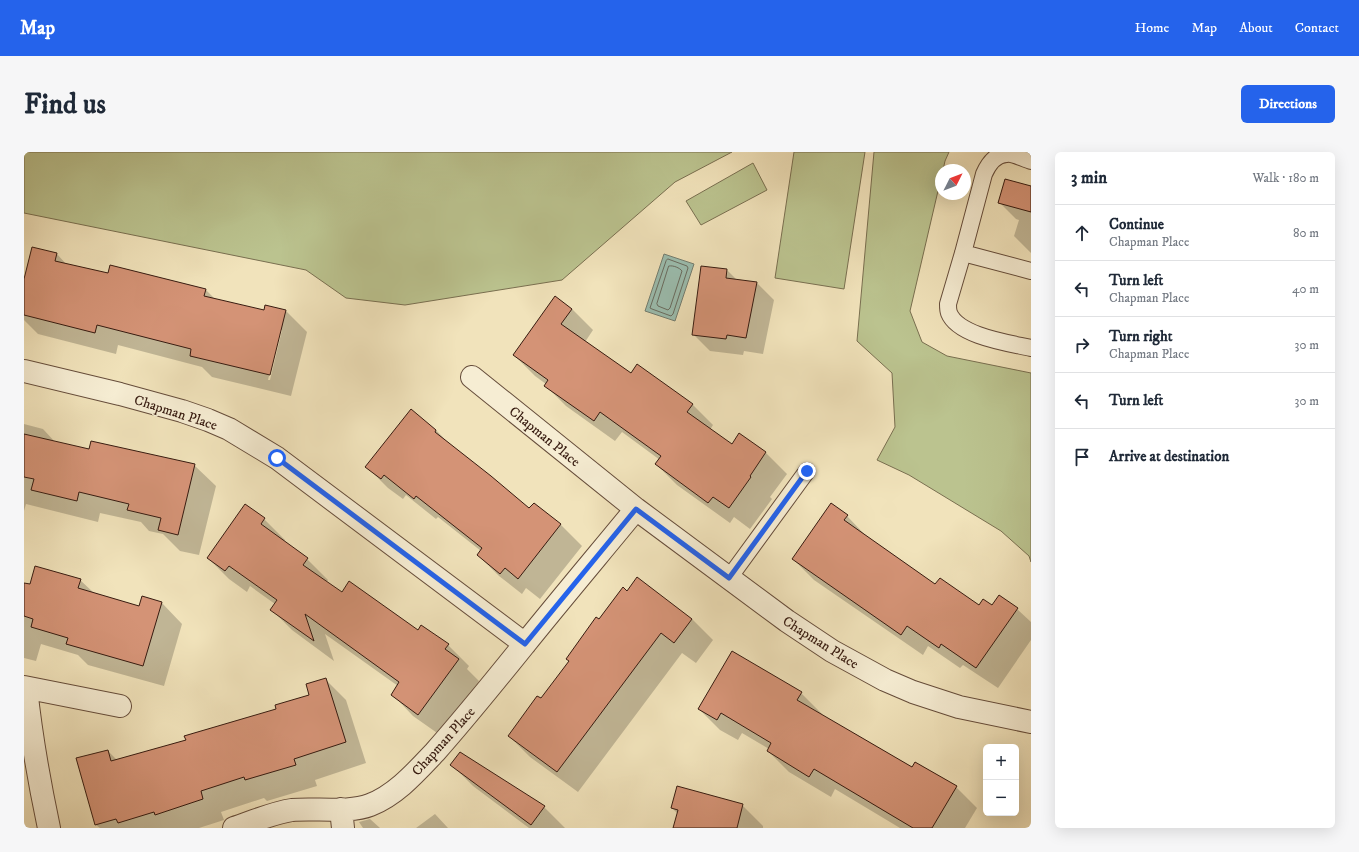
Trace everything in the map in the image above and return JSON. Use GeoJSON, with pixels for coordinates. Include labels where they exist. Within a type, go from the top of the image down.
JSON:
{"type":"FeatureCollection","features":[{"type":"Feature","properties":{"kind":"street","name":"Chapman Place"},"geometry":{"type":"LineString","coordinates":[[24,371],[120,394],[182,411],[229,429],[277,458],[525,644]]}},
{"type":"Feature","properties":{"kind":"street","name":"Chapman Place"},"geometry":{"type":"LineString","coordinates":[[472,378],[636,509],[787,621],[856,665],[885,680],[914,692],[959,707],[1031,722]]}},
{"type":"Feature","properties":{"kind":"street","name":"Chapman Place"},"geometry":{"type":"LineString","coordinates":[[234,828],[270,815],[310,809],[342,818],[357,808],[383,799],[407,780],[452,734],[636,509]]}},
{"type":"Feature","properties":{"kind":"street"},"geometry":{"type":"LineString","coordinates":[[49,828],[32,742],[25,687],[120,706]]}},
{"type":"Feature","properties":{"kind":"lane"},"geometry":{"type":"LineString","coordinates":[[1031,160],[1007,153],[999,156],[988,166],[984,174],[948,304],[948,312],[952,319],[961,328],[976,335],[1031,348]]}},
{"type":"Feature","properties":{"kind":"lane"},"geometry":{"type":"LineString","coordinates":[[963,253],[1031,271]]}},
{"type":"Feature","properties":{"kind":"lane"},"geometry":{"type":"LineString","coordinates":[[729,578],[807,471]]}},
{"type":"Feature","properties":{"kind":"green space"},"geometry":{"type":"Polygon","coordinates":[[[24,152],[732,152],[675,182],[562,280],[405,305],[346,298],[306,270],[24,213],[24,152]]]}},
{"type":"Feature","properties":{"kind":"green space"},"geometry":{"type":"Polygon","coordinates":[[[794,152],[865,152],[844,289],[775,278],[794,152]]]}},
{"type":"Feature","properties":{"kind":"green space"},"geometry":{"type":"Polygon","coordinates":[[[874,152],[949,152],[944,164],[935,164],[936,200],[910,311],[922,342],[947,356],[1031,373],[1031,562],[1029,556],[1001,531],[909,475],[877,460],[895,427],[892,373],[857,341],[874,152]]]}},
{"type":"Feature","properties":{"kind":"green space"},"geometry":{"type":"Polygon","coordinates":[[[753,163],[767,190],[701,225],[686,201],[753,163]]]}},
{"type":"Feature","properties":{"kind":"water"},"geometry":{"type":"Polygon","coordinates":[[[664,254],[694,264],[675,321],[645,311],[664,254]]]}},
{"type":"Feature","properties":{"kind":"building"},"geometry":{"type":"Polygon","coordinates":[[[1005,179],[1031,186],[1031,212],[998,203],[1005,179]]]}},
{"type":"Feature","properties":{"kind":"building"},"geometry":{"type":"Polygon","coordinates":[[[32,247],[57,253],[55,261],[108,273],[110,265],[206,289],[204,296],[264,310],[265,305],[286,310],[270,375],[190,356],[191,349],[97,325],[95,333],[24,315],[24,279],[32,247]]]}},
{"type":"Feature","properties":{"kind":"building"},"geometry":{"type":"Polygon","coordinates":[[[701,266],[727,269],[726,278],[757,282],[746,338],[727,335],[726,339],[692,335],[701,266]]]}},
{"type":"Feature","properties":{"kind":"building"},"geometry":{"type":"Polygon","coordinates":[[[555,296],[572,309],[561,324],[631,373],[637,364],[693,404],[687,412],[732,444],[739,433],[766,452],[750,476],[751,477],[729,508],[713,497],[708,503],[655,464],[661,456],[600,412],[594,421],[544,386],[548,380],[513,355],[555,296]]]}},
{"type":"Feature","properties":{"kind":"building"},"geometry":{"type":"Polygon","coordinates":[[[411,409],[436,430],[435,432],[529,508],[534,503],[561,524],[518,579],[505,568],[500,574],[477,555],[482,548],[416,496],[414,499],[384,475],[381,479],[365,467],[411,409]]]}},
{"type":"Feature","properties":{"kind":"building"},"geometry":{"type":"Polygon","coordinates":[[[24,434],[89,449],[91,441],[195,464],[178,535],[158,530],[161,518],[127,510],[129,504],[79,492],[77,501],[31,490],[34,479],[24,477],[24,434]]]}},
{"type":"Feature","properties":{"kind":"building"},"geometry":{"type":"Polygon","coordinates":[[[831,503],[848,515],[844,520],[935,584],[940,578],[979,605],[983,599],[992,605],[999,595],[1018,608],[976,668],[941,644],[939,648],[907,626],[901,635],[792,559],[831,503]]]}},
{"type":"Feature","properties":{"kind":"building"},"geometry":{"type":"Polygon","coordinates":[[[245,504],[265,518],[261,524],[308,558],[303,565],[342,592],[349,581],[418,630],[421,625],[449,644],[445,649],[459,659],[418,715],[391,695],[399,682],[305,614],[314,641],[270,610],[277,600],[229,566],[225,571],[207,558],[245,504]]]}},
{"type":"Feature","properties":{"kind":"building"},"geometry":{"type":"Polygon","coordinates":[[[35,566],[81,579],[78,588],[139,606],[142,596],[162,602],[143,666],[66,644],[68,638],[31,627],[33,619],[24,616],[24,583],[30,584],[35,566]]]}},
{"type":"Feature","properties":{"kind":"building"},"geometry":{"type":"Polygon","coordinates":[[[637,577],[692,619],[674,643],[661,633],[557,772],[508,736],[537,696],[541,698],[569,661],[566,659],[596,617],[599,619],[623,587],[627,591],[637,577]]]}},
{"type":"Feature","properties":{"kind":"building"},"geometry":{"type":"Polygon","coordinates":[[[732,651],[802,692],[797,700],[912,767],[915,762],[957,786],[932,828],[913,828],[814,769],[809,777],[767,751],[771,743],[721,713],[717,720],[698,709],[732,651]]]}},
{"type":"Feature","properties":{"kind":"building"},"geometry":{"type":"Polygon","coordinates":[[[326,678],[346,742],[294,759],[296,765],[245,780],[244,777],[201,791],[203,799],[155,815],[154,812],[118,823],[116,819],[95,825],[76,758],[108,750],[111,761],[186,740],[184,736],[276,709],[275,705],[309,695],[306,684],[326,678]]]}},
{"type":"Feature","properties":{"kind":"building"},"geometry":{"type":"Polygon","coordinates":[[[460,752],[545,806],[531,825],[450,765],[460,752]]]}},
{"type":"Feature","properties":{"kind":"building"},"geometry":{"type":"Polygon","coordinates":[[[677,786],[743,804],[737,828],[673,828],[678,810],[671,808],[677,786]]]}},
{"type":"Feature","properties":{"kind":"route"},"geometry":{"type":"LineString","coordinates":[[277,458],[525,644],[636,509],[729,578],[807,471]]}}]}
